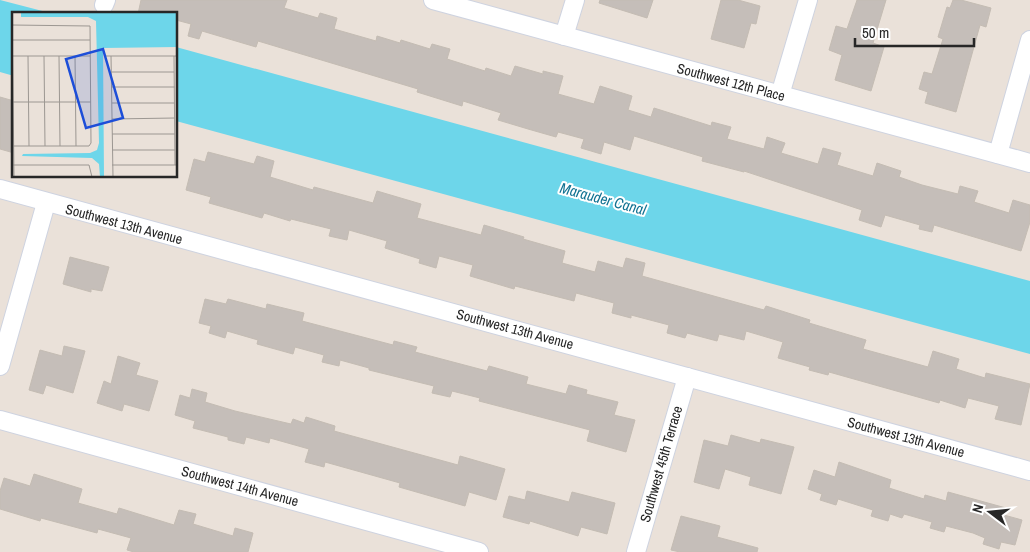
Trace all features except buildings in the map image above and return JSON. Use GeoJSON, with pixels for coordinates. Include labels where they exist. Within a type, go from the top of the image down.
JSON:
{"type":"FeatureCollection","features":[{"type":"Feature","properties":{"kind":"street","name":"Southwest 12th Place"},"geometry":{"type":"LineString","coordinates":[[433,0],[1030,163]]}},
{"type":"Feature","properties":{"kind":"street"},"geometry":{"type":"LineString","coordinates":[[564,36],[575,0]]}},
{"type":"Feature","properties":{"kind":"street"},"geometry":{"type":"LineString","coordinates":[[780,96],[808,0]]}},
{"type":"Feature","properties":{"kind":"street"},"geometry":{"type":"LineString","coordinates":[[998,154],[1030,40]]}},
{"type":"Feature","properties":{"kind":"street","name":"Southwest 13th Avenue"},"geometry":{"type":"LineString","coordinates":[[0,189],[1030,471]]}},
{"type":"Feature","properties":{"kind":"street"},"geometry":{"type":"LineString","coordinates":[[0,366],[46,202]]}},
{"type":"Feature","properties":{"kind":"street","name":"Southwest 45th Terrace"},"geometry":{"type":"LineString","coordinates":[[636,552],[687,377]]}},
{"type":"Feature","properties":{"kind":"street","name":"Southwest 14th Avenue"},"geometry":{"type":"LineString","coordinates":[[0,420],[479,552]]}},
{"type":"Feature","properties":{"kind":"water"},"geometry":{"type":"Polygon","coordinates":[[[0,0],[46,12],[12,12],[12,75],[0,72],[0,0]]]}},
{"type":"Feature","properties":{"kind":"water","name":"Marauder Canal"},"geometry":{"type":"Polygon","coordinates":[[[178,48],[1030,281],[1030,354],[178,122],[178,48]]]}}]}
